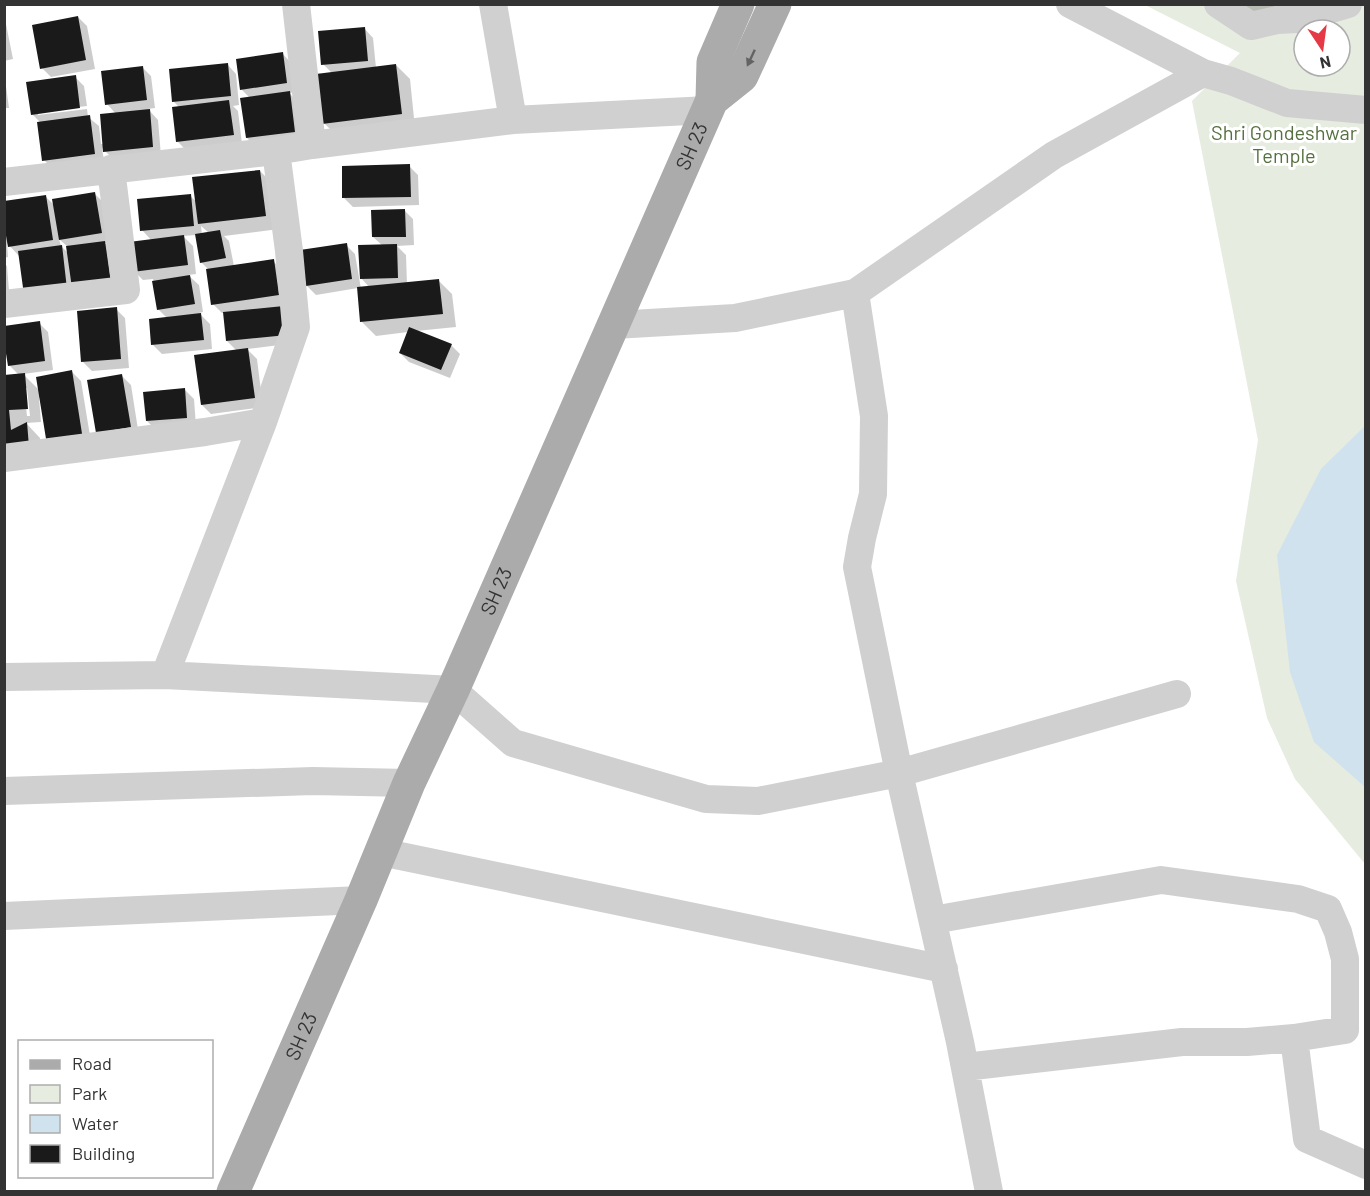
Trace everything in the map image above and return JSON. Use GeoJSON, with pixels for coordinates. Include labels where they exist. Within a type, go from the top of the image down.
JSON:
{"type":"FeatureCollection","features":[{"type":"Feature","properties":{"kind":"main road"},"geometry":{"type":"LineString","coordinates":[[710,105],[713,62],[738,4]]}},
{"type":"Feature","properties":{"kind":"main road","name":"SH 23"},"geometry":{"type":"LineString","coordinates":[[233,1191],[361,900],[409,783],[453,690],[710,105],[742,76],[768,7]]}},
{"type":"Feature","properties":{"kind":"street"},"geometry":{"type":"LineString","coordinates":[[296,4],[312,145]]}},
{"type":"Feature","properties":{"kind":"street"},"geometry":{"type":"LineString","coordinates":[[494,4],[513,120]]}},
{"type":"Feature","properties":{"kind":"street"},"geometry":{"type":"LineString","coordinates":[[1070,4],[1203,73],[1231,81],[1287,103],[1365,110]]}},
{"type":"Feature","properties":{"kind":"street"},"geometry":{"type":"LineString","coordinates":[[1218,4],[1251,26],[1277,20],[1297,19],[1348,4]]}},
{"type":"Feature","properties":{"kind":"street"},"geometry":{"type":"LineString","coordinates":[[614,325],[735,318],[855,293],[1054,155],[1203,73]]}},
{"type":"Feature","properties":{"kind":"street"},"geometry":{"type":"LineString","coordinates":[[4,182],[276,151],[513,120],[710,105]]}},
{"type":"Feature","properties":{"kind":"street"},"geometry":{"type":"LineString","coordinates":[[165,675],[263,422],[296,327],[276,151]]}},
{"type":"Feature","properties":{"kind":"street"},"geometry":{"type":"LineString","coordinates":[[4,304],[126,290],[111,169]]}},
{"type":"Feature","properties":{"kind":"street"},"geometry":{"type":"LineString","coordinates":[[855,293],[874,416],[873,494],[857,567],[899,772],[965,1067],[989,1191]]}},
{"type":"Feature","properties":{"kind":"street"},"geometry":{"type":"LineString","coordinates":[[4,458],[205,432],[263,422]]}},
{"type":"Feature","properties":{"kind":"street"},"geometry":{"type":"LineString","coordinates":[[4,677],[165,675],[453,690],[513,743],[706,799],[758,801],[899,772],[1177,694]]}},
{"type":"Feature","properties":{"kind":"street"},"geometry":{"type":"LineString","coordinates":[[4,791],[313,782],[409,783]]}},
{"type":"Feature","properties":{"kind":"street"},"geometry":{"type":"LineString","coordinates":[[381,852],[944,969]]}},
{"type":"Feature","properties":{"kind":"street"},"geometry":{"type":"LineString","coordinates":[[933,920],[1161,880],[1298,898],[1328,909],[1346,959],[1345,1030],[1248,1042],[1182,1042],[965,1067]]}},
{"type":"Feature","properties":{"kind":"street"},"geometry":{"type":"LineString","coordinates":[[4,916],[361,900]]}},
{"type":"Feature","properties":{"kind":"street"},"geometry":{"type":"LineString","coordinates":[[1294,1038],[1307,1140],[1365,1165]]}},
{"type":"Feature","properties":{"kind":"green space","name":"Shri Gondeshwar Temple"},"geometry":{"type":"Polygon","coordinates":[[[1145,5],[1365,5],[1365,864],[1295,779],[1267,718],[1236,581],[1258,440],[1192,101],[1240,53],[1145,5]]]}},
{"type":"Feature","properties":{"kind":"water"},"geometry":{"type":"Polygon","coordinates":[[[1365,426],[1365,787],[1314,742],[1290,672],[1277,555],[1321,469],[1365,426]]]}},
{"type":"Feature","properties":{"kind":"building"},"geometry":{"type":"Polygon","coordinates":[[[78,16],[86,60],[40,69],[32,25],[78,16]]]}},
{"type":"Feature","properties":{"kind":"building"},"geometry":{"type":"Polygon","coordinates":[[[365,27],[368,61],[321,65],[318,31],[365,27]]]}},
{"type":"Feature","properties":{"kind":"building"},"geometry":{"type":"Polygon","coordinates":[[[283,52],[287,83],[240,90],[236,59],[283,52]]]}},
{"type":"Feature","properties":{"kind":"building"},"geometry":{"type":"Polygon","coordinates":[[[228,63],[231,96],[172,102],[169,69],[228,63]]]}},
{"type":"Feature","properties":{"kind":"building"},"geometry":{"type":"Polygon","coordinates":[[[396,64],[402,114],[322,124],[316,74],[396,64]]]}},
{"type":"Feature","properties":{"kind":"building"},"geometry":{"type":"Polygon","coordinates":[[[143,66],[147,100],[105,105],[101,71],[143,66]]]}},
{"type":"Feature","properties":{"kind":"building"},"geometry":{"type":"Polygon","coordinates":[[[76,75],[80,108],[31,115],[26,82],[76,75]]]}},
{"type":"Feature","properties":{"kind":"building"},"geometry":{"type":"Polygon","coordinates":[[[290,91],[295,132],[246,138],[240,98],[290,91]]]}},
{"type":"Feature","properties":{"kind":"building"},"geometry":{"type":"Polygon","coordinates":[[[229,100],[234,135],[176,142],[172,107],[229,100]]]}},
{"type":"Feature","properties":{"kind":"building"},"geometry":{"type":"Polygon","coordinates":[[[150,109],[153,147],[103,152],[100,114],[150,109]]]}},
{"type":"Feature","properties":{"kind":"building"},"geometry":{"type":"Polygon","coordinates":[[[90,115],[95,154],[42,161],[37,122],[90,115]]]}},
{"type":"Feature","properties":{"kind":"building"},"geometry":{"type":"Polygon","coordinates":[[[410,164],[411,197],[342,198],[342,166],[410,164]]]}},
{"type":"Feature","properties":{"kind":"building"},"geometry":{"type":"Polygon","coordinates":[[[260,170],[266,216],[198,224],[192,177],[260,170]]]}},
{"type":"Feature","properties":{"kind":"building"},"geometry":{"type":"Polygon","coordinates":[[[95,192],[102,233],[59,240],[52,199],[95,192]]]}},
{"type":"Feature","properties":{"kind":"building"},"geometry":{"type":"Polygon","coordinates":[[[191,194],[194,226],[140,231],[137,199],[191,194]]]}},
{"type":"Feature","properties":{"kind":"building"},"geometry":{"type":"Polygon","coordinates":[[[46,195],[53,240],[8,247],[4,224],[4,201],[46,195]]]}},
{"type":"Feature","properties":{"kind":"building"},"geometry":{"type":"Polygon","coordinates":[[[405,209],[406,237],[372,237],[371,210],[405,209]]]}},
{"type":"Feature","properties":{"kind":"building"},"geometry":{"type":"Polygon","coordinates":[[[220,230],[226,258],[200,263],[195,234],[220,230]]]}},
{"type":"Feature","properties":{"kind":"building"},"geometry":{"type":"Polygon","coordinates":[[[184,235],[188,265],[132,272],[129,242],[184,235]]]}},
{"type":"Feature","properties":{"kind":"building"},"geometry":{"type":"Polygon","coordinates":[[[105,241],[111,283],[72,288],[66,246],[105,241]]]}},
{"type":"Feature","properties":{"kind":"building"},"geometry":{"type":"Polygon","coordinates":[[[347,243],[352,279],[306,286],[300,250],[347,243]]]}},
{"type":"Feature","properties":{"kind":"building"},"geometry":{"type":"Polygon","coordinates":[[[397,244],[398,278],[360,279],[358,245],[397,244]]]}},
{"type":"Feature","properties":{"kind":"building"},"geometry":{"type":"Polygon","coordinates":[[[62,245],[67,289],[24,295],[18,251],[62,245]]]}},
{"type":"Feature","properties":{"kind":"building"},"geometry":{"type":"Polygon","coordinates":[[[274,259],[279,295],[211,305],[206,269],[274,259]]]}},
{"type":"Feature","properties":{"kind":"building"},"geometry":{"type":"Polygon","coordinates":[[[190,275],[195,304],[157,310],[152,281],[190,275]]]}},
{"type":"Feature","properties":{"kind":"building"},"geometry":{"type":"Polygon","coordinates":[[[439,279],[443,314],[360,322],[357,287],[439,279]]]}},
{"type":"Feature","properties":{"kind":"building"},"geometry":{"type":"Polygon","coordinates":[[[284,306],[287,335],[226,341],[223,312],[284,306]]]}},
{"type":"Feature","properties":{"kind":"building"},"geometry":{"type":"Polygon","coordinates":[[[117,307],[121,359],[81,362],[77,311],[117,307]]]}},
{"type":"Feature","properties":{"kind":"building"},"geometry":{"type":"Polygon","coordinates":[[[201,313],[204,340],[151,345],[149,319],[201,313]]]}},
{"type":"Feature","properties":{"kind":"building"},"geometry":{"type":"Polygon","coordinates":[[[40,321],[45,361],[8,366],[4,326],[40,321]]]}},
{"type":"Feature","properties":{"kind":"building"},"geometry":{"type":"Polygon","coordinates":[[[409,327],[452,344],[441,370],[399,353],[409,327]]]}},
{"type":"Feature","properties":{"kind":"building"},"geometry":{"type":"Polygon","coordinates":[[[248,348],[255,398],[201,405],[194,355],[248,348]]]}},
{"type":"Feature","properties":{"kind":"building"},"geometry":{"type":"Polygon","coordinates":[[[72,370],[83,440],[47,445],[36,377],[72,370]]]}},
{"type":"Feature","properties":{"kind":"building"},"geometry":{"type":"Polygon","coordinates":[[[25,373],[28,409],[9,410],[11,430],[27,422],[29,447],[4,449],[4,375],[25,373]]]}},
{"type":"Feature","properties":{"kind":"building"},"geometry":{"type":"Polygon","coordinates":[[[122,374],[131,427],[96,433],[87,380],[122,374]]]}},
{"type":"Feature","properties":{"kind":"building"},"geometry":{"type":"Polygon","coordinates":[[[185,388],[187,418],[146,421],[143,392],[185,388]]]}}]}
